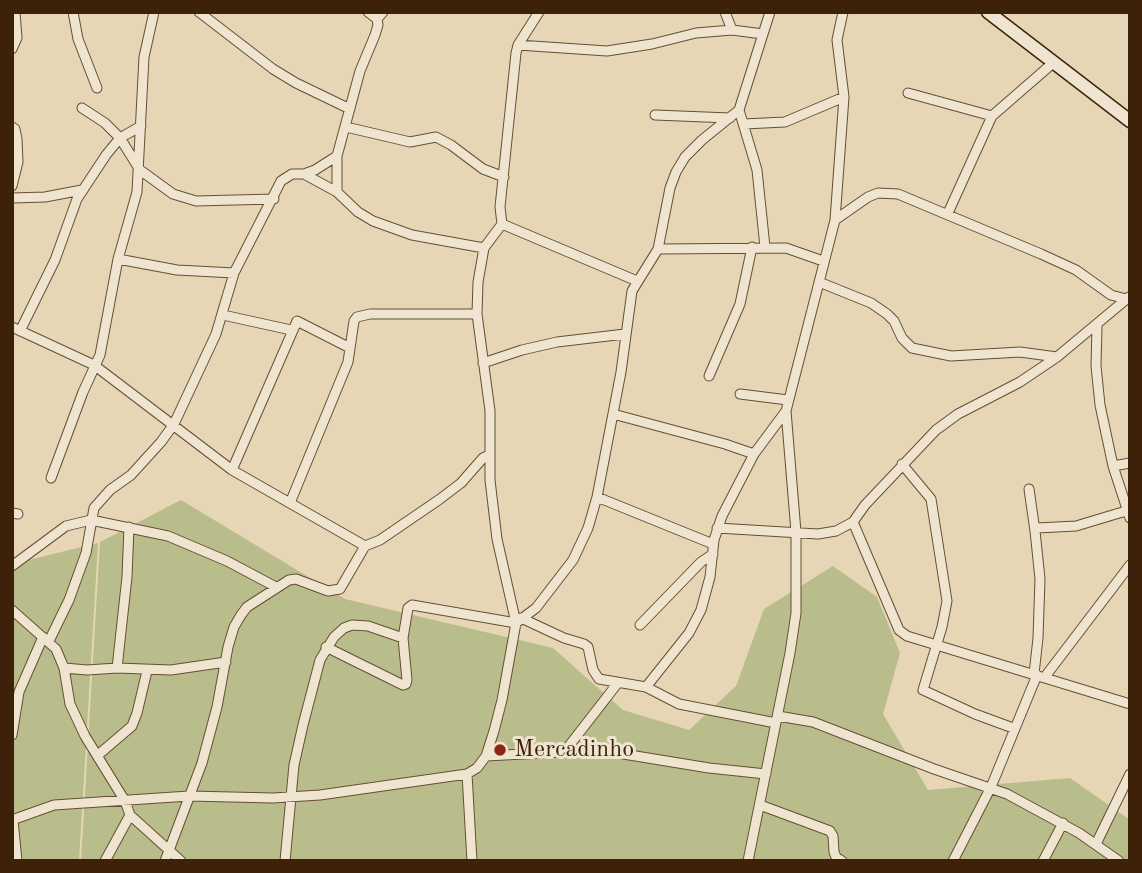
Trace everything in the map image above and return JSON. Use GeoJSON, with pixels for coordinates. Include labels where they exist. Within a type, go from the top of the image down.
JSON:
{"type":"FeatureCollection","features":[{"type":"Feature","properties":{"kind":"main road"},"geometry":{"type":"LineString","coordinates":[[988,12],[1130,121]]}},
{"type":"Feature","properties":{"kind":"street"},"geometry":{"type":"LineString","coordinates":[[12,49],[17,38],[15,12]]}},
{"type":"Feature","properties":{"kind":"street"},"geometry":{"type":"LineString","coordinates":[[74,12],[78,39],[97,88]]}},
{"type":"Feature","properties":{"kind":"street"},"geometry":{"type":"LineString","coordinates":[[51,478],[103,343],[118,259],[137,192],[146,45],[154,12]]}},
{"type":"Feature","properties":{"kind":"street"},"geometry":{"type":"LineString","coordinates":[[199,12],[273,69],[350,109]]}},
{"type":"Feature","properties":{"kind":"street"},"geometry":{"type":"LineString","coordinates":[[337,192],[337,156],[360,71],[380,16],[368,12]]}},
{"type":"Feature","properties":{"kind":"street"},"geometry":{"type":"LineString","coordinates":[[17,861],[12,820],[54,805],[189,796],[320,795],[467,774],[477,768],[486,756],[502,700],[519,620],[497,539],[489,455],[490,411],[477,314],[478,282],[484,248],[502,224],[500,207],[518,45],[539,12]]}},
{"type":"Feature","properties":{"kind":"street"},"geometry":{"type":"LineString","coordinates":[[725,12],[732,30]]}},
{"type":"Feature","properties":{"kind":"street"},"geometry":{"type":"LineString","coordinates":[[519,620],[536,608],[573,560],[589,528],[613,414],[632,291],[658,249],[670,188],[676,172],[685,157],[702,140],[739,110],[771,12]]}},
{"type":"Feature","properties":{"kind":"street"},"geometry":{"type":"LineString","coordinates":[[748,861],[796,613],[796,532],[786,411],[835,220],[844,97],[837,40],[843,12]]}},
{"type":"Feature","properties":{"kind":"street"},"geometry":{"type":"LineString","coordinates":[[518,45],[607,51],[696,33],[732,30],[763,34]]}},
{"type":"Feature","properties":{"kind":"street"},"geometry":{"type":"LineString","coordinates":[[948,213],[992,116],[1053,63]]}},
{"type":"Feature","properties":{"kind":"street"},"geometry":{"type":"LineString","coordinates":[[908,93],[992,116]]}},
{"type":"Feature","properties":{"kind":"street"},"geometry":{"type":"LineString","coordinates":[[744,124],[785,122],[844,97]]}},
{"type":"Feature","properties":{"kind":"street"},"geometry":{"type":"LineString","coordinates":[[82,108],[105,123],[120,138],[140,170],[173,194],[185,199],[274,199]]}},
{"type":"Feature","properties":{"kind":"street"},"geometry":{"type":"LineString","coordinates":[[739,110],[757,170],[765,247]]}},
{"type":"Feature","properties":{"kind":"street"},"geometry":{"type":"LineString","coordinates":[[655,115],[731,118]]}},
{"type":"Feature","properties":{"kind":"street"},"geometry":{"type":"LineString","coordinates":[[141,126],[120,138],[82,190],[55,260],[16,329],[94,365],[232,470],[365,546]]}},
{"type":"Feature","properties":{"kind":"street"},"geometry":{"type":"LineString","coordinates":[[12,127],[17,139],[18,162],[12,186]]}},
{"type":"Feature","properties":{"kind":"street"},"geometry":{"type":"LineString","coordinates":[[346,127],[410,142],[436,137],[483,169],[504,177]]}},
{"type":"Feature","properties":{"kind":"street"},"geometry":{"type":"LineString","coordinates":[[304,174],[316,170],[337,156]]}},
{"type":"Feature","properties":{"kind":"street"},"geometry":{"type":"LineString","coordinates":[[12,735],[19,692],[69,600],[82,565],[94,508],[110,490],[138,469],[174,424],[216,334],[234,274],[286,176],[304,174],[337,192],[358,212],[373,221],[412,235],[484,248]]}},
{"type":"Feature","properties":{"kind":"street"},"geometry":{"type":"LineString","coordinates":[[12,198],[45,197],[82,190]]}},
{"type":"Feature","properties":{"kind":"street"},"geometry":{"type":"LineString","coordinates":[[835,220],[867,197],[878,193],[907,197],[1076,270],[1111,295],[1129,298]]}},
{"type":"Feature","properties":{"kind":"street"},"geometry":{"type":"LineString","coordinates":[[502,224],[637,281]]}},
{"type":"Feature","properties":{"kind":"street"},"geometry":{"type":"LineString","coordinates":[[709,376],[740,304],[752,247]]}},
{"type":"Feature","properties":{"kind":"street"},"geometry":{"type":"LineString","coordinates":[[658,249],[786,248],[823,261]]}},
{"type":"Feature","properties":{"kind":"street"},"geometry":{"type":"LineString","coordinates":[[118,259],[177,270],[234,274]]}},
{"type":"Feature","properties":{"kind":"street"},"geometry":{"type":"LineString","coordinates":[[819,282],[871,303],[887,314],[894,321],[902,338],[912,348],[951,356],[1020,352],[1057,357]]}},
{"type":"Feature","properties":{"kind":"street"},"geometry":{"type":"LineString","coordinates":[[717,528],[818,534],[836,531],[853,522],[865,505],[936,430],[958,414],[1020,382],[1057,357],[1129,298]]}},
{"type":"Feature","properties":{"kind":"street"},"geometry":{"type":"LineString","coordinates":[[290,503],[348,362],[354,321],[362,315],[477,314]]}},
{"type":"Feature","properties":{"kind":"street"},"geometry":{"type":"LineString","coordinates":[[223,315],[291,330]]}},
{"type":"Feature","properties":{"kind":"street"},"geometry":{"type":"LineString","coordinates":[[232,470],[297,321],[350,348]]}},
{"type":"Feature","properties":{"kind":"street"},"geometry":{"type":"LineString","coordinates":[[1035,531],[1037,528],[1076,526],[1128,514],[1113,466],[1100,405],[1096,366],[1097,326]]}},
{"type":"Feature","properties":{"kind":"street"},"geometry":{"type":"LineString","coordinates":[[483,363],[557,342],[625,334]]}},
{"type":"Feature","properties":{"kind":"street"},"geometry":{"type":"LineString","coordinates":[[740,394],[788,400]]}},
{"type":"Feature","properties":{"kind":"street"},"geometry":{"type":"LineString","coordinates":[[646,687],[689,634],[707,593],[717,528],[741,476],[786,411]]}},
{"type":"Feature","properties":{"kind":"street"},"geometry":{"type":"LineString","coordinates":[[613,414],[754,454]]}},
{"type":"Feature","properties":{"kind":"street"},"geometry":{"type":"LineString","coordinates":[[165,861],[202,763],[234,627],[247,607],[289,580],[296,579],[328,591],[340,589],[365,546],[380,540],[440,499],[461,483],[489,455]]}},
{"type":"Feature","properties":{"kind":"street"},"geometry":{"type":"LineString","coordinates":[[1113,466],[1130,463]]}},
{"type":"Feature","properties":{"kind":"street"},"geometry":{"type":"LineString","coordinates":[[902,464],[931,499],[947,601],[922,687],[925,692],[1013,728]]}},
{"type":"Feature","properties":{"kind":"street"},"geometry":{"type":"LineString","coordinates":[[1029,489],[1040,579],[1038,676]]}},
{"type":"Feature","properties":{"kind":"street"},"geometry":{"type":"LineString","coordinates":[[597,497],[713,544]]}},
{"type":"Feature","properties":{"kind":"street"},"geometry":{"type":"LineString","coordinates":[[12,566],[66,526],[92,520],[187,542],[276,587]]}},
{"type":"Feature","properties":{"kind":"street"},"geometry":{"type":"LineString","coordinates":[[853,522],[899,630],[907,636],[1130,704]]}},
{"type":"Feature","properties":{"kind":"street"},"geometry":{"type":"LineString","coordinates":[[117,668],[127,577],[129,527]]}},
{"type":"Feature","properties":{"kind":"street"},"geometry":{"type":"LineString","coordinates":[[640,625],[701,562],[713,554]]}},
{"type":"Feature","properties":{"kind":"street"},"geometry":{"type":"LineString","coordinates":[[953,861],[991,787],[1013,728],[1038,676],[1130,565]]}},
{"type":"Feature","properties":{"kind":"street"},"geometry":{"type":"LineString","coordinates":[[326,647],[403,685],[407,680],[403,638],[408,608],[412,604],[519,620],[584,644],[589,651],[596,678],[617,684],[646,687],[679,704],[777,720],[813,722],[924,766],[991,787],[1063,823],[1096,844],[1107,858],[1119,861]]}},
{"type":"Feature","properties":{"kind":"street"},"geometry":{"type":"LineString","coordinates":[[12,610],[57,649],[64,668],[69,704],[130,815],[181,861]]}},
{"type":"Feature","properties":{"kind":"street"},"geometry":{"type":"LineString","coordinates":[[285,861],[294,765],[320,660],[326,647],[344,628],[352,625],[368,626],[403,638]]}},
{"type":"Feature","properties":{"kind":"street"},"geometry":{"type":"LineString","coordinates":[[64,668],[147,671],[194,668],[226,662]]}},
{"type":"Feature","properties":{"kind":"street"},"geometry":{"type":"LineString","coordinates":[[99,755],[132,726],[147,671]]}},
{"type":"Feature","properties":{"kind":"street"},"geometry":{"type":"LineString","coordinates":[[565,751],[617,684]]}},
{"type":"Feature","properties":{"kind":"street"},"geometry":{"type":"LineString","coordinates":[[486,756],[565,751],[615,752],[709,768],[766,774]]}},
{"type":"Feature","properties":{"kind":"street"},"geometry":{"type":"LineString","coordinates":[[467,774],[472,861]]}},
{"type":"Feature","properties":{"kind":"street"},"geometry":{"type":"LineString","coordinates":[[1096,844],[1130,774]]}},
{"type":"Feature","properties":{"kind":"street"},"geometry":{"type":"LineString","coordinates":[[760,805],[830,831],[834,852],[842,861]]}},
{"type":"Feature","properties":{"kind":"street"},"geometry":{"type":"LineString","coordinates":[[105,861],[130,815]]}},
{"type":"Feature","properties":{"kind":"street"},"geometry":{"type":"LineString","coordinates":[[1042,861],[1063,823]]}},
{"type":"Feature","properties":{"kind":"green space"},"geometry":{"type":"Polygon","coordinates":[[[181,500],[345,599],[553,648],[623,710],[689,730],[736,686],[764,609],[833,566],[877,597],[900,653],[883,714],[928,790],[1070,778],[1130,820],[1130,861],[81,861],[100,542],[181,500]]]}},
{"type":"Feature","properties":{"kind":"green space"},"geometry":{"type":"Polygon","coordinates":[[[98,543],[79,861],[12,861],[12,564],[98,543]]]}},
{"type":"Feature","properties":{"kind":"place","name":"Mercadinho"},"geometry":{"type":"Point","coordinates":[500,750]}}]}
